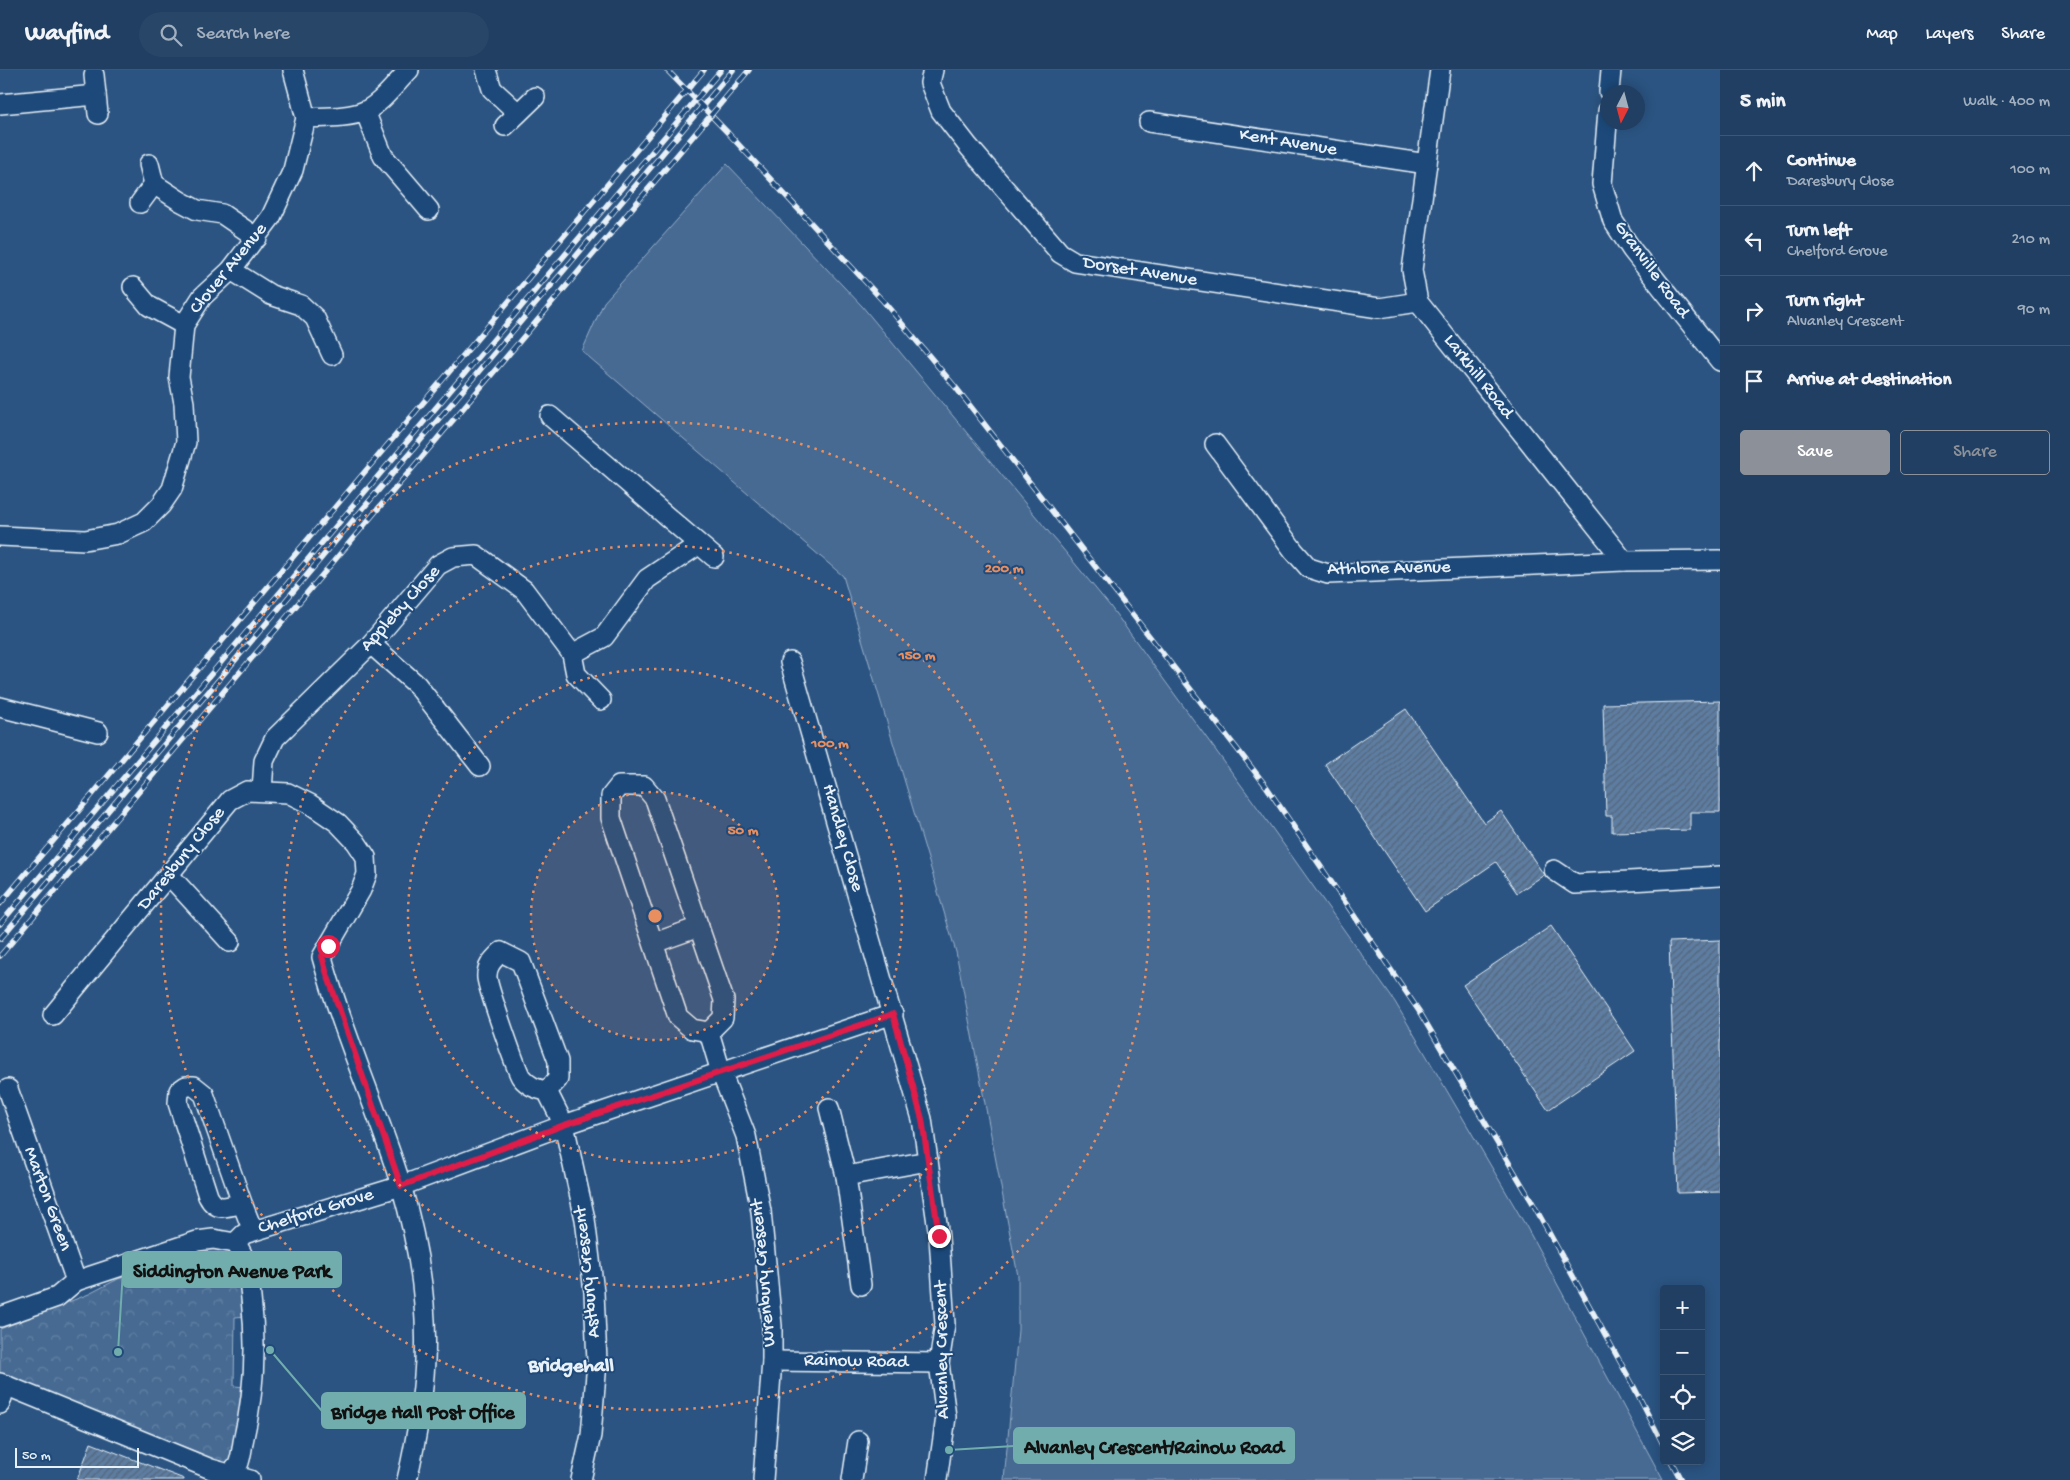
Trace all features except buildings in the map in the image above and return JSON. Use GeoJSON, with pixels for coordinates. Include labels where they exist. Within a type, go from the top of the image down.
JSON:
{"type":"FeatureCollection","features":[{"type":"Feature","properties":{"kind":"street","name":"Clover Avenue"},"geometry":{"type":"LineString","coordinates":[[0,536],[84,540],[118,534],[144,522],[161,505],[172,489],[186,442],[184,403],[179,377],[184,325],[202,297],[231,270],[257,238],[271,217],[293,170],[306,118],[294,70]]}},
{"type":"Feature","properties":{"kind":"street"},"geometry":{"type":"LineString","coordinates":[[306,118],[337,117],[365,111],[379,101],[409,70]]}},
{"type":"Feature","properties":{"kind":"street"},"geometry":{"type":"LineString","coordinates":[[486,70],[492,89],[511,119],[535,97]]}},
{"type":"Feature","properties":{"kind":"street","name":"Dorset Avenue"},"geometry":{"type":"LineString","coordinates":[[932,70],[930,82],[941,111],[969,147],[1060,253],[1075,262],[1379,308],[1418,302]]}},
{"type":"Feature","properties":{"kind":"street","name":"Larkhill Road"},"geometry":{"type":"LineString","coordinates":[[1440,70],[1412,270],[1418,302],[1624,561]]}},
{"type":"Feature","properties":{"kind":"street"},"geometry":{"type":"LineString","coordinates":[[1610,85],[1612,70]]}},
{"type":"Feature","properties":{"kind":"street"},"geometry":{"type":"LineString","coordinates":[[94,75],[98,114]]}},
{"type":"Feature","properties":{"kind":"street"},"geometry":{"type":"LineString","coordinates":[[0,104],[96,95]]}},
{"type":"Feature","properties":{"kind":"street"},"geometry":{"type":"LineString","coordinates":[[365,111],[383,156],[429,210]]}},
{"type":"Feature","properties":{"kind":"street","name":"Kent Avenue"},"geometry":{"type":"LineString","coordinates":[[1149,122],[1427,164]]}},
{"type":"Feature","properties":{"kind":"street","name":"Granville Road"},"geometry":{"type":"LineString","coordinates":[[1606,130],[1602,184],[1614,221],[1632,250],[1720,361]]}},
{"type":"Feature","properties":{"kind":"street"},"geometry":{"type":"LineString","coordinates":[[150,164],[154,184],[197,210],[222,214],[257,238]]}},
{"type":"Feature","properties":{"kind":"street"},"geometry":{"type":"LineString","coordinates":[[140,203],[154,184]]}},
{"type":"Feature","properties":{"kind":"street"},"geometry":{"type":"LineString","coordinates":[[231,270],[272,295],[301,305],[315,318],[332,355]]}},
{"type":"Feature","properties":{"kind":"street","name":"Clover Avenue"},"geometry":{"type":"LineString","coordinates":[[133,287],[150,306],[184,325]]}},
{"type":"Feature","properties":{"kind":"street"},"geometry":{"type":"LineString","coordinates":[[550,416],[714,557]]}},
{"type":"Feature","properties":{"kind":"street","name":"Athlone Avenue"},"geometry":{"type":"LineString","coordinates":[[1215,444],[1294,551],[1309,568],[1328,574],[1624,561]]}},
{"type":"Feature","properties":{"kind":"street"},"geometry":{"type":"LineString","coordinates":[[572,654],[604,637],[647,579],[698,545]]}},
{"type":"Feature","properties":{"kind":"street","name":"Appleby Close"},"geometry":{"type":"LineString","coordinates":[[262,791],[264,761],[275,738],[371,644],[438,565],[453,557],[476,556],[524,590],[572,654],[576,674],[602,700]]}},
{"type":"Feature","properties":{"kind":"street"},"geometry":{"type":"LineString","coordinates":[[1624,561],[1720,560]]}},
{"type":"Feature","properties":{"kind":"street"},"geometry":{"type":"LineString","coordinates":[[371,644],[417,685],[480,766]]}},
{"type":"Feature","properties":{"kind":"street","name":"Handley Close"},"geometry":{"type":"LineString","coordinates":[[790,662],[893,1014]]}},
{"type":"Feature","properties":{"kind":"street"},"geometry":{"type":"LineString","coordinates":[[0,707],[98,732]]}},
{"type":"Feature","properties":{"kind":"street"},"geometry":{"type":"LineString","coordinates":[[619,786],[644,786],[655,799],[699,927],[724,1000],[723,1018],[709,1032],[692,1029],[678,1017],[611,818],[611,796],[619,786]]}},
{"type":"Feature","properties":{"kind":"street","name":"Daresbury Close"},"geometry":{"type":"LineString","coordinates":[[53,1015],[230,800],[247,791],[288,793],[310,804],[338,823],[356,842],[366,857],[366,874],[361,890],[322,956],[401,1186],[416,1252],[424,1304],[426,1360],[420,1415],[407,1480]]}},
{"type":"Feature","properties":{"kind":"street"},"geometry":{"type":"LineString","coordinates":[[1554,870],[1575,884],[1720,876]]}},
{"type":"Feature","properties":{"kind":"street"},"geometry":{"type":"LineString","coordinates":[[169,875],[230,942]]}},
{"type":"Feature","properties":{"kind":"street"},"geometry":{"type":"LineString","coordinates":[[654,943],[699,927]]}},
{"type":"Feature","properties":{"kind":"street"},"geometry":{"type":"LineString","coordinates":[[501,952],[521,962],[558,1061],[558,1079],[547,1091],[534,1089],[521,1076],[494,1003],[487,977],[490,963],[501,952]]}},
{"type":"Feature","properties":{"kind":"street","name":"Chelford Grove"},"geometry":{"type":"LineString","coordinates":[[0,1317],[57,1297],[76,1281],[198,1241],[213,1239],[235,1243],[244,1234],[401,1186],[564,1125],[893,1014]]}},
{"type":"Feature","properties":{"kind":"street","name":"Alvanley Crescent"},"geometry":{"type":"LineString","coordinates":[[893,1014],[922,1119],[939,1236],[946,1324],[939,1363],[946,1417],[937,1480]]}},
{"type":"Feature","properties":{"kind":"street","name":"Wrenbury Crescent"},"geometry":{"type":"LineString","coordinates":[[709,1032],[721,1072],[746,1136],[761,1211],[772,1326],[772,1361],[763,1480]]}},
{"type":"Feature","properties":{"kind":"street"},"geometry":{"type":"LineString","coordinates":[[242,1203],[220,1208],[215,1206],[208,1196],[178,1103],[179,1091],[186,1086],[194,1086],[204,1094],[253,1231]]}},
{"type":"Feature","properties":{"kind":"street","name":"Marton Green"},"geometry":{"type":"LineString","coordinates":[[8,1089],[76,1281]]}},
{"type":"Feature","properties":{"kind":"street","name":"Astbury Crescent"},"geometry":{"type":"LineString","coordinates":[[547,1091],[564,1125],[585,1219],[595,1302],[597,1362],[591,1435],[581,1480]]}},
{"type":"Feature","properties":{"kind":"street"},"geometry":{"type":"LineString","coordinates":[[829,1108],[846,1176],[861,1284]]}},
{"type":"Feature","properties":{"kind":"street"},"geometry":{"type":"LineString","coordinates":[[846,1176],[928,1161]]}},
{"type":"Feature","properties":{"kind":"street"},"geometry":{"type":"LineString","coordinates":[[229,1476],[238,1465],[246,1432],[252,1395],[255,1352],[254,1320],[247,1266],[243,1255],[235,1243]]}},
{"type":"Feature","properties":{"kind":"street","name":"Rainow Road"},"geometry":{"type":"LineString","coordinates":[[772,1361],[939,1363]]}},
{"type":"Feature","properties":{"kind":"street"},"geometry":{"type":"LineString","coordinates":[[0,1404],[3,1384],[229,1476],[250,1480]]}},
{"type":"Feature","properties":{"kind":"street"},"geometry":{"type":"LineString","coordinates":[[852,1480],[858,1441]]}},
{"type":"Feature","properties":{"kind":"green space"},"geometry":{"type":"Polygon","coordinates":[[[727,164],[862,306],[1110,606],[1255,804],[1395,1002],[1526,1226],[1663,1480],[1004,1480],[1018,1330],[1018,1276],[956,952],[843,576],[582,351],[604,302],[727,164]]]}},
{"type":"Feature","properties":{"kind":"green space"},"geometry":{"type":"Polygon","coordinates":[[[209,1248],[229,1251],[238,1261],[247,1316],[235,1317],[234,1386],[246,1387],[239,1442],[228,1465],[204,1459],[202,1454],[0,1374],[0,1329],[89,1294],[118,1279],[209,1248]]]}},
{"type":"Feature","properties":{"kind":"railway"},"geometry":{"type":"LineString","coordinates":[[667,70],[728,133],[883,301],[957,389],[1266,786],[1419,1011],[1531,1200],[1660,1438]]}},
{"type":"Feature","properties":{"kind":"railway"},"geometry":{"type":"LineString","coordinates":[[0,904],[704,70]]}},
{"type":"Feature","properties":{"kind":"railway"},"geometry":{"type":"LineString","coordinates":[[0,924],[721,70]]}},
{"type":"Feature","properties":{"kind":"railway"},"geometry":{"type":"LineString","coordinates":[[0,939],[733,70]]}},
{"type":"Feature","properties":{"kind":"railway"},"geometry":{"type":"LineString","coordinates":[[0,956],[749,70]]}},
{"type":"Feature","properties":{"kind":"railway"},"geometry":{"type":"LineString","coordinates":[[1673,1465],[1681,1480]]}},
{"type":"Feature","properties":{"kind":"place","name":"Bridge Hall Post Office"},"geometry":{"type":"Point","coordinates":[270,1350]}},
{"type":"Feature","properties":{"kind":"place","name":"Siddington Avenue Park"},"geometry":{"type":"Point","coordinates":[118,1352]}},
{"type":"Feature","properties":{"kind":"place","name":"Alvanley Crescent/Rainow Road"},"geometry":{"type":"Point","coordinates":[949,1450]}},
{"type":"Feature","properties":{"kind":"district","name":"Bridgehall"},"geometry":{"type":"Point","coordinates":[571,1367]}},
{"type":"Feature","properties":{"kind":"route"},"geometry":{"type":"LineString","coordinates":[[328,946],[322,956],[326,971],[401,1186],[564,1125],[893,1014],[922,1119],[939,1236]]}}]}
